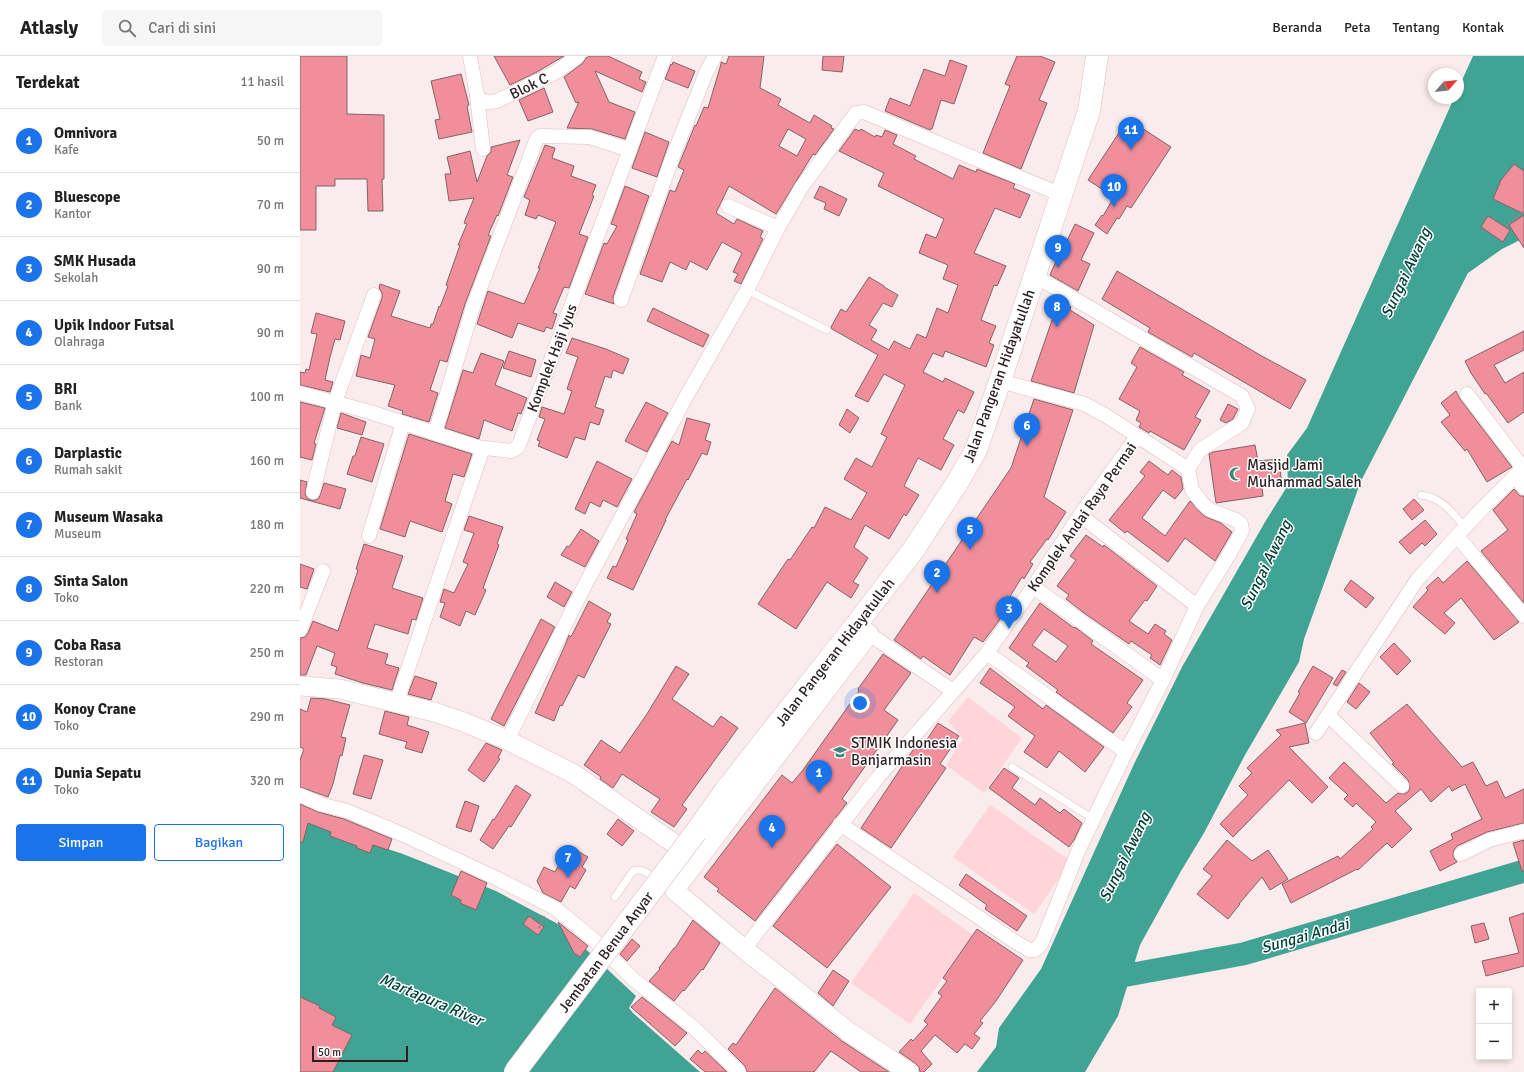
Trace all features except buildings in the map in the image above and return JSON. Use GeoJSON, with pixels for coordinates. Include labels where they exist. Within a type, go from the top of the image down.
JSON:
{"type":"FeatureCollection","features":[{"type":"Feature","properties":{"kind":"main road","name":"Jalan Pangeran Hidayatullah"},"geometry":{"type":"LineString","coordinates":[[696,832],[725,791],[863,629],[957,483],[976,450],[1089,111],[1097,56]]}},
{"type":"Feature","properties":{"kind":"main road","name":"Jembatan Benua Anyar"},"geometry":{"type":"LineString","coordinates":[[515,1072],[696,832]]}},
{"type":"Feature","properties":{"kind":"street"},"geometry":{"type":"LineString","coordinates":[[470,56],[477,96],[483,149]]}},
{"type":"Feature","properties":{"kind":"street","name":"Blok C"},"geometry":{"type":"LineString","coordinates":[[477,96],[481,101],[487,103],[497,101],[556,72],[578,56]]}},
{"type":"Feature","properties":{"kind":"street","name":"Komplek Haji Iyus"},"geometry":{"type":"LineString","coordinates":[[300,393],[336,402],[483,448],[511,451],[517,448],[665,56]]}},
{"type":"Feature","properties":{"kind":"street"},"geometry":{"type":"LineString","coordinates":[[621,300],[673,156],[706,73],[716,56]]}},
{"type":"Feature","properties":{"kind":"street"},"geometry":{"type":"LineString","coordinates":[[507,740],[601,554],[686,395],[747,290],[778,228],[801,188],[856,113],[859,111],[864,112],[1062,195]]}},
{"type":"Feature","properties":{"kind":"street"},"geometry":{"type":"LineString","coordinates":[[435,433],[473,307],[537,138],[540,136],[590,137],[630,150]]}},
{"type":"Feature","properties":{"kind":"street"},"geometry":{"type":"LineString","coordinates":[[728,206],[778,228]]}},
{"type":"Feature","properties":{"kind":"street"},"geometry":{"type":"LineString","coordinates":[[840,824],[1014,942],[1033,951],[1038,948],[1043,940],[1079,849],[1163,680],[1197,606],[1242,531],[1241,524],[1236,520],[1210,510],[1202,503],[1192,490],[1188,470],[1200,450],[1242,422],[1248,409],[1242,396],[1035,276]]}},
{"type":"Feature","properties":{"kind":"street"},"geometry":{"type":"LineString","coordinates":[[313,492],[336,402],[374,295]]}},
{"type":"Feature","properties":{"kind":"street","name":"Komplek Andai Raya Permai"},"geometry":{"type":"LineString","coordinates":[[1000,381],[1084,404],[1105,415],[1188,470]]}},
{"type":"Feature","properties":{"kind":"street"},"geometry":{"type":"LineString","coordinates":[[1467,394],[1521,470],[1524,488]]}},
{"type":"Feature","properties":{"kind":"street"},"geometry":{"type":"LineString","coordinates":[[369,536],[403,423]]}},
{"type":"Feature","properties":{"kind":"street","name":"Komplek Andai Raya Permai"},"geometry":{"type":"LineString","coordinates":[[744,949],[878,776],[987,653],[1033,587],[1080,515],[1137,437]]}},
{"type":"Feature","properties":{"kind":"street"},"geometry":{"type":"LineString","coordinates":[[396,704],[483,448]]}},
{"type":"Feature","properties":{"kind":"street"},"geometry":{"type":"LineString","coordinates":[[1316,733],[1417,580],[1521,470]]}},
{"type":"Feature","properties":{"kind":"street"},"geometry":{"type":"LineString","coordinates":[[1080,515],[1197,606]]}},
{"type":"Feature","properties":{"kind":"street"},"geometry":{"type":"LineString","coordinates":[[1461,532],[1524,616]]}},
{"type":"Feature","properties":{"kind":"street"},"geometry":{"type":"LineString","coordinates":[[300,630],[323,571]]}},
{"type":"Feature","properties":{"kind":"street"},"geometry":{"type":"LineString","coordinates":[[1033,587],[1163,680]]}},
{"type":"Feature","properties":{"kind":"street"},"geometry":{"type":"LineString","coordinates":[[669,887],[676,888],[698,860],[863,629],[953,691]]}},
{"type":"Feature","properties":{"kind":"street"},"geometry":{"type":"LineString","coordinates":[[987,653],[1126,752]]}},
{"type":"Feature","properties":{"kind":"street"},"geometry":{"type":"LineString","coordinates":[[300,686],[340,689],[461,721],[507,740],[574,774],[698,860]]}},
{"type":"Feature","properties":{"kind":"street"},"geometry":{"type":"LineString","coordinates":[[1328,716],[1402,786]]}},
{"type":"Feature","properties":{"kind":"street"},"geometry":{"type":"LineString","coordinates":[[300,795],[320,804],[347,811],[404,835],[498,879],[555,908],[593,939],[633,979],[694,1027],[739,1072]]}},
{"type":"Feature","properties":{"kind":"street"},"geometry":{"type":"LineString","coordinates":[[1461,854],[1489,840],[1524,831]]}},
{"type":"Feature","properties":{"kind":"street"},"geometry":{"type":"LineString","coordinates":[[669,887],[744,949],[849,1032],[909,1072]]}},
{"type":"Feature","properties":{"kind":"lane"},"geometry":{"type":"LineString","coordinates":[[747,290],[827,330]]}},
{"type":"Feature","properties":{"kind":"lane"},"geometry":{"type":"LineString","coordinates":[[1421,495],[1440,501],[1461,532]]}},
{"type":"Feature","properties":{"kind":"lane"},"geometry":{"type":"LineString","coordinates":[[1012,767],[1093,819]]}},
{"type":"Feature","properties":{"kind":"lane"},"geometry":{"type":"LineString","coordinates":[[614,897],[637,869],[669,887]]}},
{"type":"Feature","properties":{"kind":"path"},"geometry":{"type":"LineString","coordinates":[[1506,226],[1524,211]]}},
{"type":"Feature","properties":{"kind":"shaded area"},"geometry":{"type":"Polygon","coordinates":[[[968,697],[1022,738],[984,793],[946,765],[963,739],[948,721],[968,697]]]}},
{"type":"Feature","properties":{"kind":"shaded area"},"geometry":{"type":"Polygon","coordinates":[[[990,805],[1071,861],[1034,914],[953,857],[990,805]]]}},
{"type":"Feature","properties":{"kind":"shaded area"},"geometry":{"type":"Polygon","coordinates":[[[914,893],[973,935],[910,1024],[851,983],[914,893]]]}},
{"type":"Feature","properties":{"kind":"water","name":"Sungai Awang"},"geometry":{"type":"Polygon","coordinates":[[[1473,56],[1524,56],[1524,238],[1502,249],[1468,273],[1361,481],[1304,639],[1299,662],[1245,755],[1204,833],[1140,945],[1118,1016],[1085,1072],[977,1072],[996,1047],[999,1028],[1041,969],[1134,764],[1182,667],[1265,522],[1288,485],[1287,455],[1307,428],[1451,104],[1464,104],[1464,76],[1473,56]]]}},
{"type":"Feature","properties":{"kind":"water","name":"Martapura River"},"geometry":{"type":"Polygon","coordinates":[[[300,820],[403,854],[496,891],[560,925],[636,996],[629,1008],[633,1013],[700,1072],[300,1072],[300,820]]]}},
{"type":"Feature","properties":{"kind":"waterway","name":"Sungai Andai"},"geometry":{"type":"LineString","coordinates":[[1100,980],[1243,954],[1524,871]]}},
{"type":"Feature","properties":{"kind":"place","name":"Dunia Sepatu"},"geometry":{"type":"Point","coordinates":[1131,150]}},
{"type":"Feature","properties":{"kind":"place","name":"Konoy Crane"},"geometry":{"type":"Point","coordinates":[1114,207]}},
{"type":"Feature","properties":{"kind":"place","name":"Coba Rasa"},"geometry":{"type":"Point","coordinates":[1058,268]}},
{"type":"Feature","properties":{"kind":"place","name":"Sinta Salon"},"geometry":{"type":"Point","coordinates":[1057,327]}},
{"type":"Feature","properties":{"kind":"place","name":"Darplastic"},"geometry":{"type":"Point","coordinates":[1027,446]}},
{"type":"Feature","properties":{"kind":"place","name":"Masjid Jami Muhammad Saleh"},"geometry":{"type":"Point","coordinates":[1236,474]}},
{"type":"Feature","properties":{"kind":"place","name":"BRI"},"geometry":{"type":"Point","coordinates":[970,550]}},
{"type":"Feature","properties":{"kind":"place","name":"Bluescope"},"geometry":{"type":"Point","coordinates":[937,593]}},
{"type":"Feature","properties":{"kind":"place","name":"SMK Husada"},"geometry":{"type":"Point","coordinates":[1009,629]}},
{"type":"Feature","properties":{"kind":"place","name":"STMIK Indonesia Banjarmasin"},"geometry":{"type":"Point","coordinates":[840,752]}},
{"type":"Feature","properties":{"kind":"place","name":"Omnivora"},"geometry":{"type":"Point","coordinates":[819,793]}},
{"type":"Feature","properties":{"kind":"place","name":"Upik Indoor Futsal"},"geometry":{"type":"Point","coordinates":[772,848]}},
{"type":"Feature","properties":{"kind":"place","name":"Museum Wasaka"},"geometry":{"type":"Point","coordinates":[568,878]}}]}
